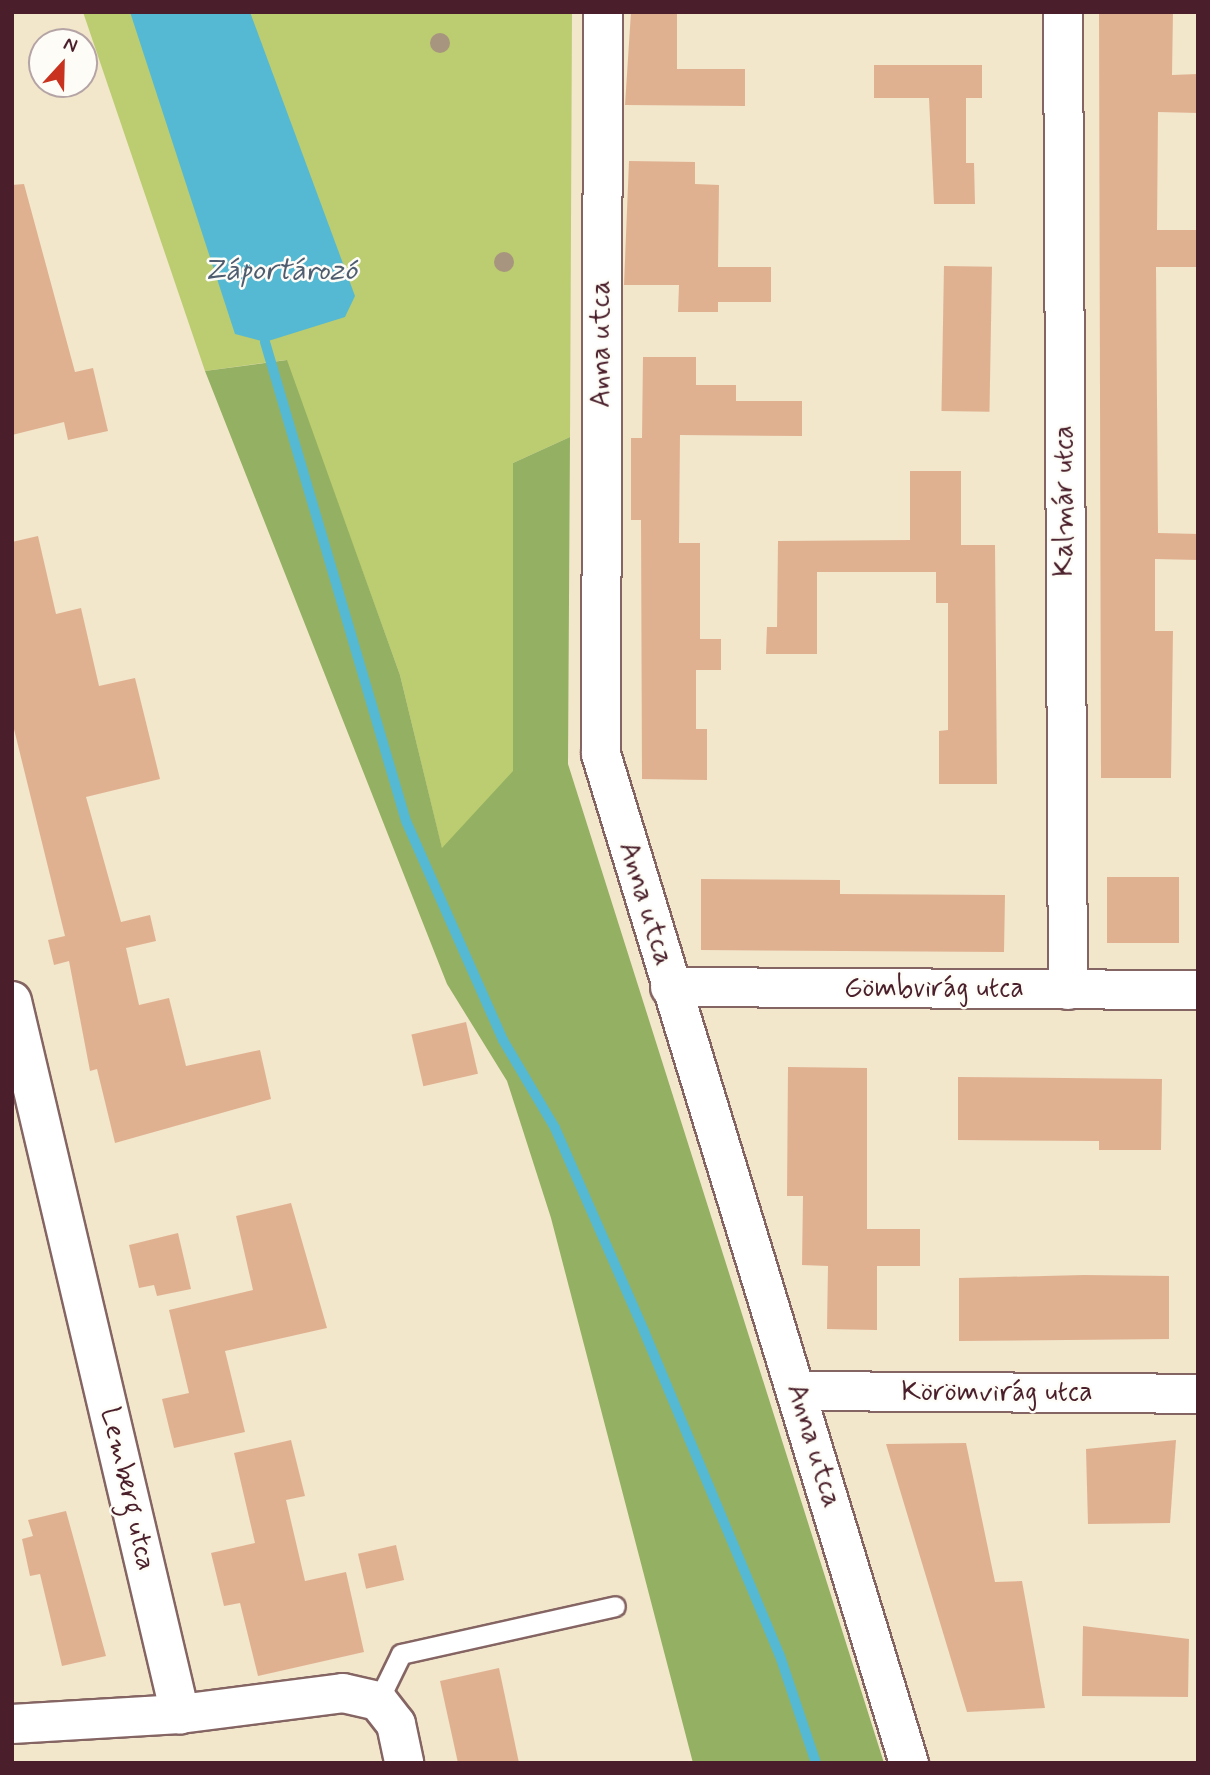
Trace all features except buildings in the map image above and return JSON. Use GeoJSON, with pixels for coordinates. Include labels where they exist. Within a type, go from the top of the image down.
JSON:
{"type":"FeatureCollection","features":[{"type":"Feature","properties":{"kind":"street","name":"Anna utca"},"geometry":{"type":"LineString","coordinates":[[603,12],[601,754],[909,1763]]}},
{"type":"Feature","properties":{"kind":"street","name":"Kalmár utca"},"geometry":{"type":"LineString","coordinates":[[1063,12],[1068,990]]}},
{"type":"Feature","properties":{"kind":"street","name":"Gömbvirág utca"},"geometry":{"type":"LineString","coordinates":[[670,987],[1198,990]]}},
{"type":"Feature","properties":{"kind":"street","name":"Lemberg utca"},"geometry":{"type":"LineString","coordinates":[[12,1001],[180,1714]]}},
{"type":"Feature","properties":{"kind":"street","name":"Körömvirág utca"},"geometry":{"type":"LineString","coordinates":[[797,1391],[1198,1394]]}},
{"type":"Feature","properties":{"kind":"street"},"geometry":{"type":"LineString","coordinates":[[12,1724],[180,1714],[343,1693],[378,1701],[396,1724],[404,1763]]}},
{"type":"Feature","properties":{"kind":"lane"},"geometry":{"type":"LineString","coordinates":[[378,1701],[401,1654],[615,1606]]}},
{"type":"Feature","properties":{"kind":"green space"},"geometry":{"type":"Polygon","coordinates":[[[83,12],[572,12],[570,437],[513,463],[513,772],[442,849],[400,675],[286,360],[205,371],[98,56],[98,28],[88,28],[83,12]]]}},
{"type":"Feature","properties":{"kind":"green space"},"geometry":{"type":"Polygon","coordinates":[[[287,360],[400,675],[442,848],[513,771],[513,463],[570,437],[568,764],[884,1763],[693,1763],[551,1218],[507,1081],[447,984],[205,371],[287,360]]]}},
{"type":"Feature","properties":{"kind":"water","name":"Záportározó"},"geometry":{"type":"Polygon","coordinates":[[[130,12],[250,12],[355,296],[345,317],[265,342],[235,334],[130,12]]]}},
{"type":"Feature","properties":{"kind":"waterway"},"geometry":{"type":"LineString","coordinates":[[265,342],[406,821],[503,1040],[555,1128],[644,1331],[780,1656],[816,1763]]}}]}
